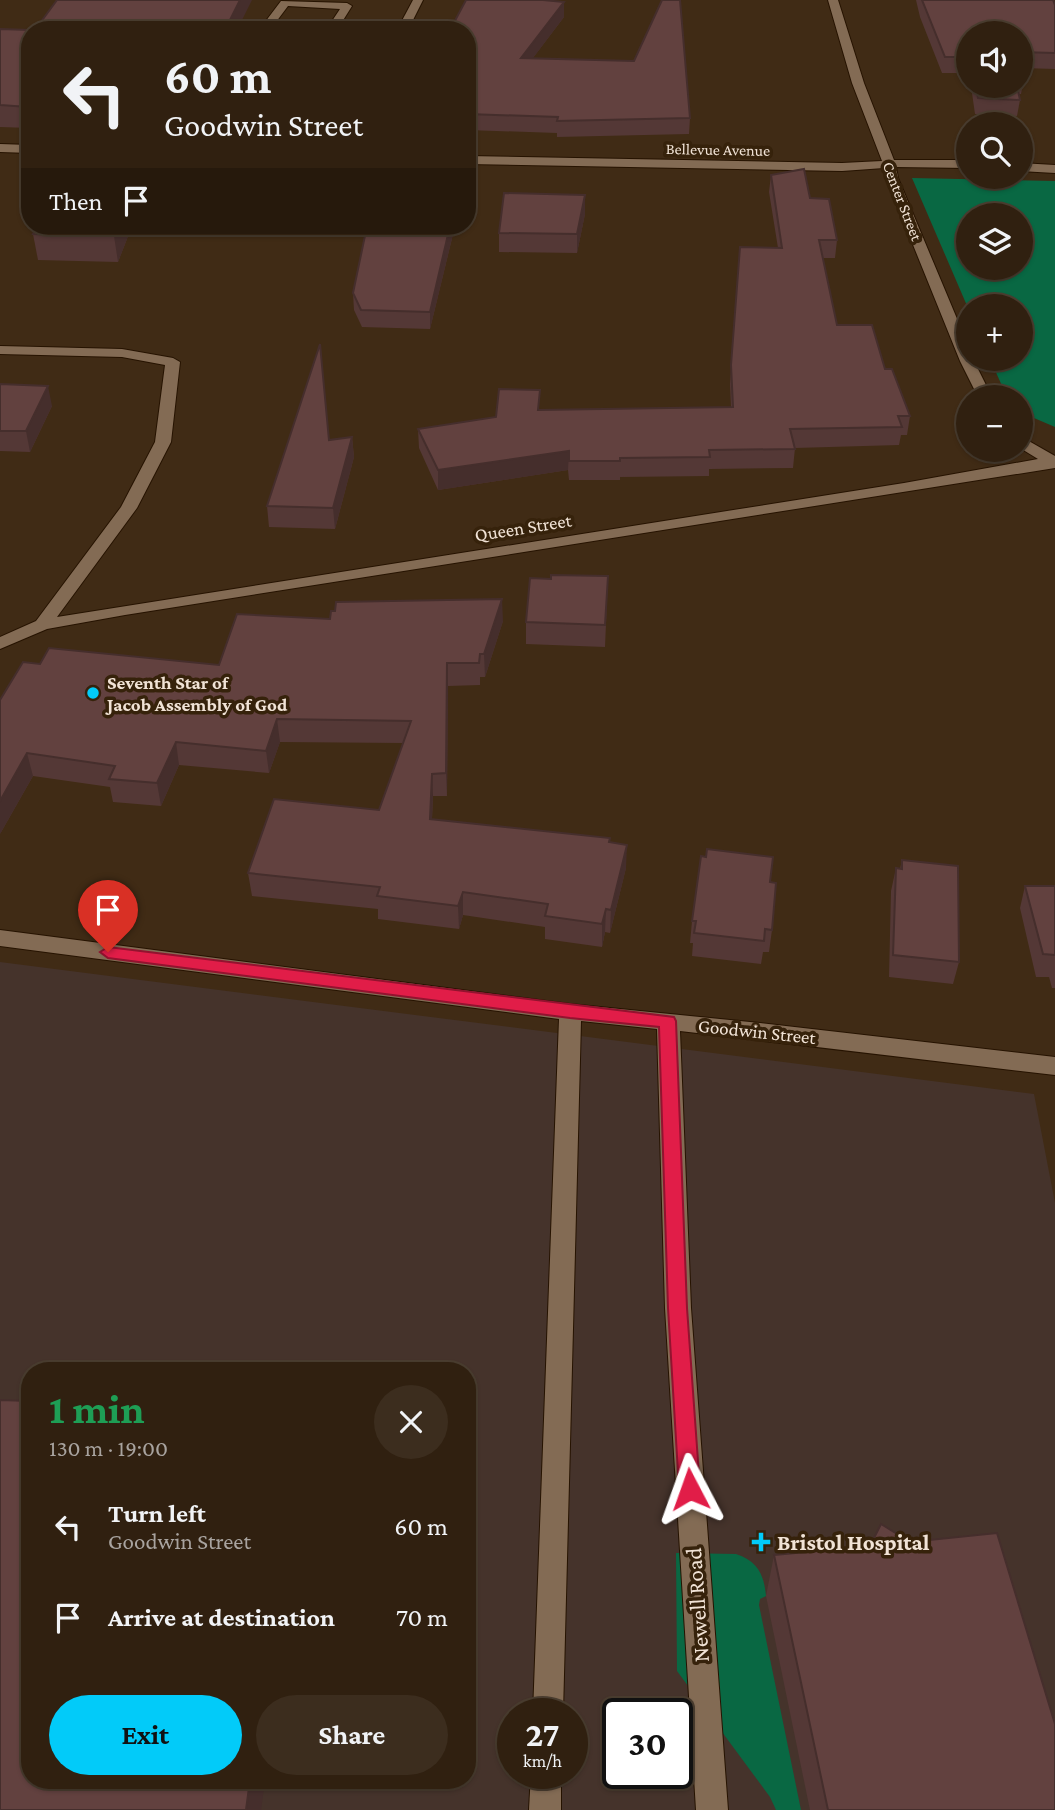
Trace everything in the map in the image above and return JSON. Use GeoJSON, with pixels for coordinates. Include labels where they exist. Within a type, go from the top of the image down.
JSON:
{"type":"FeatureCollection","features":[{"type":"Feature","properties":{"kind":"street"},"geometry":{"type":"LineString","coordinates":[[407,21],[418,0]]}},
{"type":"Feature","properties":{"kind":"street","name":"Center Street"},"geometry":{"type":"LineString","coordinates":[[833,0],[849,61],[880,144],[891,165],[892,178],[979,385]]}},
{"type":"Feature","properties":{"kind":"street"},"geometry":{"type":"LineString","coordinates":[[271,21],[285,3],[347,6],[337,21]]}},
{"type":"Feature","properties":{"kind":"street"},"geometry":{"type":"LineString","coordinates":[[0,148],[21,149]]}},
{"type":"Feature","properties":{"kind":"street","name":"Bellevue Avenue"},"geometry":{"type":"LineString","coordinates":[[476,160],[842,167],[918,162],[956,164]]}},
{"type":"Feature","properties":{"kind":"street"},"geometry":{"type":"LineString","coordinates":[[1033,168],[1055,170]]}},
{"type":"Feature","properties":{"kind":"street"},"geometry":{"type":"LineString","coordinates":[[0,350],[122,353],[173,362],[163,442],[130,508],[42,625]]}},
{"type":"Feature","properties":{"kind":"street"},"geometry":{"type":"LineString","coordinates":[[1033,449],[1054,462]]}},
{"type":"Feature","properties":{"kind":"street","name":"Queen Street"},"geometry":{"type":"LineString","coordinates":[[0,644],[42,625],[1054,462]]}},
{"type":"Feature","properties":{"kind":"street","name":"Goodwin Street"},"geometry":{"type":"LineString","coordinates":[[0,938],[570,1012],[1055,1066]]}},
{"type":"Feature","properties":{"kind":"street"},"geometry":{"type":"LineString","coordinates":[[548,1698],[556,1379],[570,1012]]}},
{"type":"Feature","properties":{"kind":"street","name":"Newell Road"},"geometry":{"type":"LineString","coordinates":[[668,1021],[678,1308],[712,1810]]}},
{"type":"Feature","properties":{"kind":"street"},"geometry":{"type":"LineString","coordinates":[[545,1810],[546,1789]]}},
{"type":"Feature","properties":{"kind":"shaded area","name":"Bristol Hospital"},"geometry":{"type":"Polygon","coordinates":[[[0,962],[1034,1094],[1055,1203],[1055,1810],[0,1810],[0,962]]]}},
{"type":"Feature","properties":{"kind":"green space"},"geometry":{"type":"Polygon","coordinates":[[[912,178],[956,179],[956,189],[1033,189],[1033,181],[1055,181],[1055,427],[1033,418],[1033,385],[1002,385],[995,371],[1033,371],[1033,294],[962,294],[912,178]]]}},
{"type":"Feature","properties":{"kind":"green space"},"geometry":{"type":"Polygon","coordinates":[[[676,1553],[736,1554],[755,1565],[761,1575],[766,1596],[760,1599],[759,1605],[801,1810],[776,1810],[770,1797],[677,1671],[676,1553]]]}},
{"type":"Feature","properties":{"kind":"building"},"geometry":{"type":"Polygon","coordinates":[[[57,0],[240,0],[230,21],[42,21],[57,0]]]}},
{"type":"Feature","properties":{"kind":"building"},"geometry":{"type":"Polygon","coordinates":[[[466,0],[564,2],[521,58],[634,61],[662,0],[680,0],[690,118],[557,121],[558,117],[476,114],[476,21],[455,21],[466,0]]]}},
{"type":"Feature","properties":{"kind":"building"},"geometry":{"type":"Polygon","coordinates":[[[922,0],[1053,0],[1055,53],[1033,52],[1033,21],[956,21],[956,57],[945,57],[922,0]]]}},
{"type":"Feature","properties":{"kind":"building"},"geometry":{"type":"Polygon","coordinates":[[[0,29],[21,30],[21,106],[0,105],[0,29]]]}},
{"type":"Feature","properties":{"kind":"building"},"geometry":{"type":"Polygon","coordinates":[[[978,98],[1020,98],[1020,100],[978,98]]]}},
{"type":"Feature","properties":{"kind":"building"},"geometry":{"type":"Polygon","coordinates":[[[804,169],[810,198],[829,199],[837,240],[819,240],[837,325],[872,325],[885,369],[892,369],[910,416],[898,416],[902,427],[790,429],[795,449],[709,450],[710,457],[569,461],[569,451],[438,470],[418,429],[496,417],[499,389],[540,390],[538,410],[733,407],[731,365],[740,247],[782,248],[771,175],[804,169]]]}},
{"type":"Feature","properties":{"kind":"building"},"geometry":{"type":"Polygon","coordinates":[[[504,193],[585,195],[577,234],[499,233],[504,193]]]}},
{"type":"Feature","properties":{"kind":"building"},"geometry":{"type":"Polygon","coordinates":[[[365,235],[448,235],[430,312],[361,310],[353,293],[365,235]]]}},
{"type":"Feature","properties":{"kind":"building"},"geometry":{"type":"Polygon","coordinates":[[[320,344],[329,440],[352,437],[333,508],[267,506],[320,344]]]}},
{"type":"Feature","properties":{"kind":"building"},"geometry":{"type":"Polygon","coordinates":[[[0,384],[48,386],[26,431],[0,431],[0,384]]]}},
{"type":"Feature","properties":{"kind":"building"},"geometry":{"type":"Polygon","coordinates":[[[551,575],[608,576],[605,625],[526,622],[530,578],[551,579],[551,575]]]}},
{"type":"Feature","properties":{"kind":"building"},"geometry":{"type":"Polygon","coordinates":[[[502,599],[484,654],[480,654],[479,663],[447,663],[446,773],[432,774],[430,819],[610,838],[609,842],[627,845],[611,910],[606,909],[602,924],[545,916],[548,904],[463,892],[458,906],[377,896],[380,887],[248,873],[274,799],[379,810],[411,721],[277,719],[266,751],[176,742],[157,783],[109,779],[115,766],[27,753],[0,801],[0,700],[23,662],[40,664],[49,648],[219,665],[237,614],[330,619],[336,602],[502,599]]]}},
{"type":"Feature","properties":{"kind":"building"},"geometry":{"type":"Polygon","coordinates":[[[707,849],[773,857],[770,882],[776,883],[772,930],[765,929],[764,941],[694,933],[696,921],[692,921],[701,856],[706,857],[707,849]]]}},
{"type":"Feature","properties":{"kind":"building"},"geometry":{"type":"Polygon","coordinates":[[[902,860],[958,866],[959,962],[893,955],[896,868],[902,869],[902,860]]]}},
{"type":"Feature","properties":{"kind":"building"},"geometry":{"type":"Polygon","coordinates":[[[1025,886],[1055,886],[1055,955],[1043,954],[1025,886]]]}},
{"type":"Feature","properties":{"kind":"building"},"geometry":{"type":"Polygon","coordinates":[[[0,1400],[21,1401],[21,1789],[249,1789],[246,1810],[0,1810],[0,1400]]]}},
{"type":"Feature","properties":{"kind":"building"},"geometry":{"type":"Polygon","coordinates":[[[881,1524],[910,1542],[997,1533],[1055,1724],[1055,1810],[828,1810],[774,1555],[870,1546],[881,1524]]]}},
{"type":"Feature","properties":{"kind":"place","name":"Seventh Star of Jacob Assembly of God"},"geometry":{"type":"Point","coordinates":[93,693]}},
{"type":"Feature","properties":{"kind":"place","name":"Bristol Hospital"},"geometry":{"type":"Point","coordinates":[761,1542]}},
{"type":"Feature","properties":{"kind":"route"},"geometry":{"type":"LineString","coordinates":[[108,952],[570,1012],[668,1021],[678,1308],[690,1489]]}}]}
